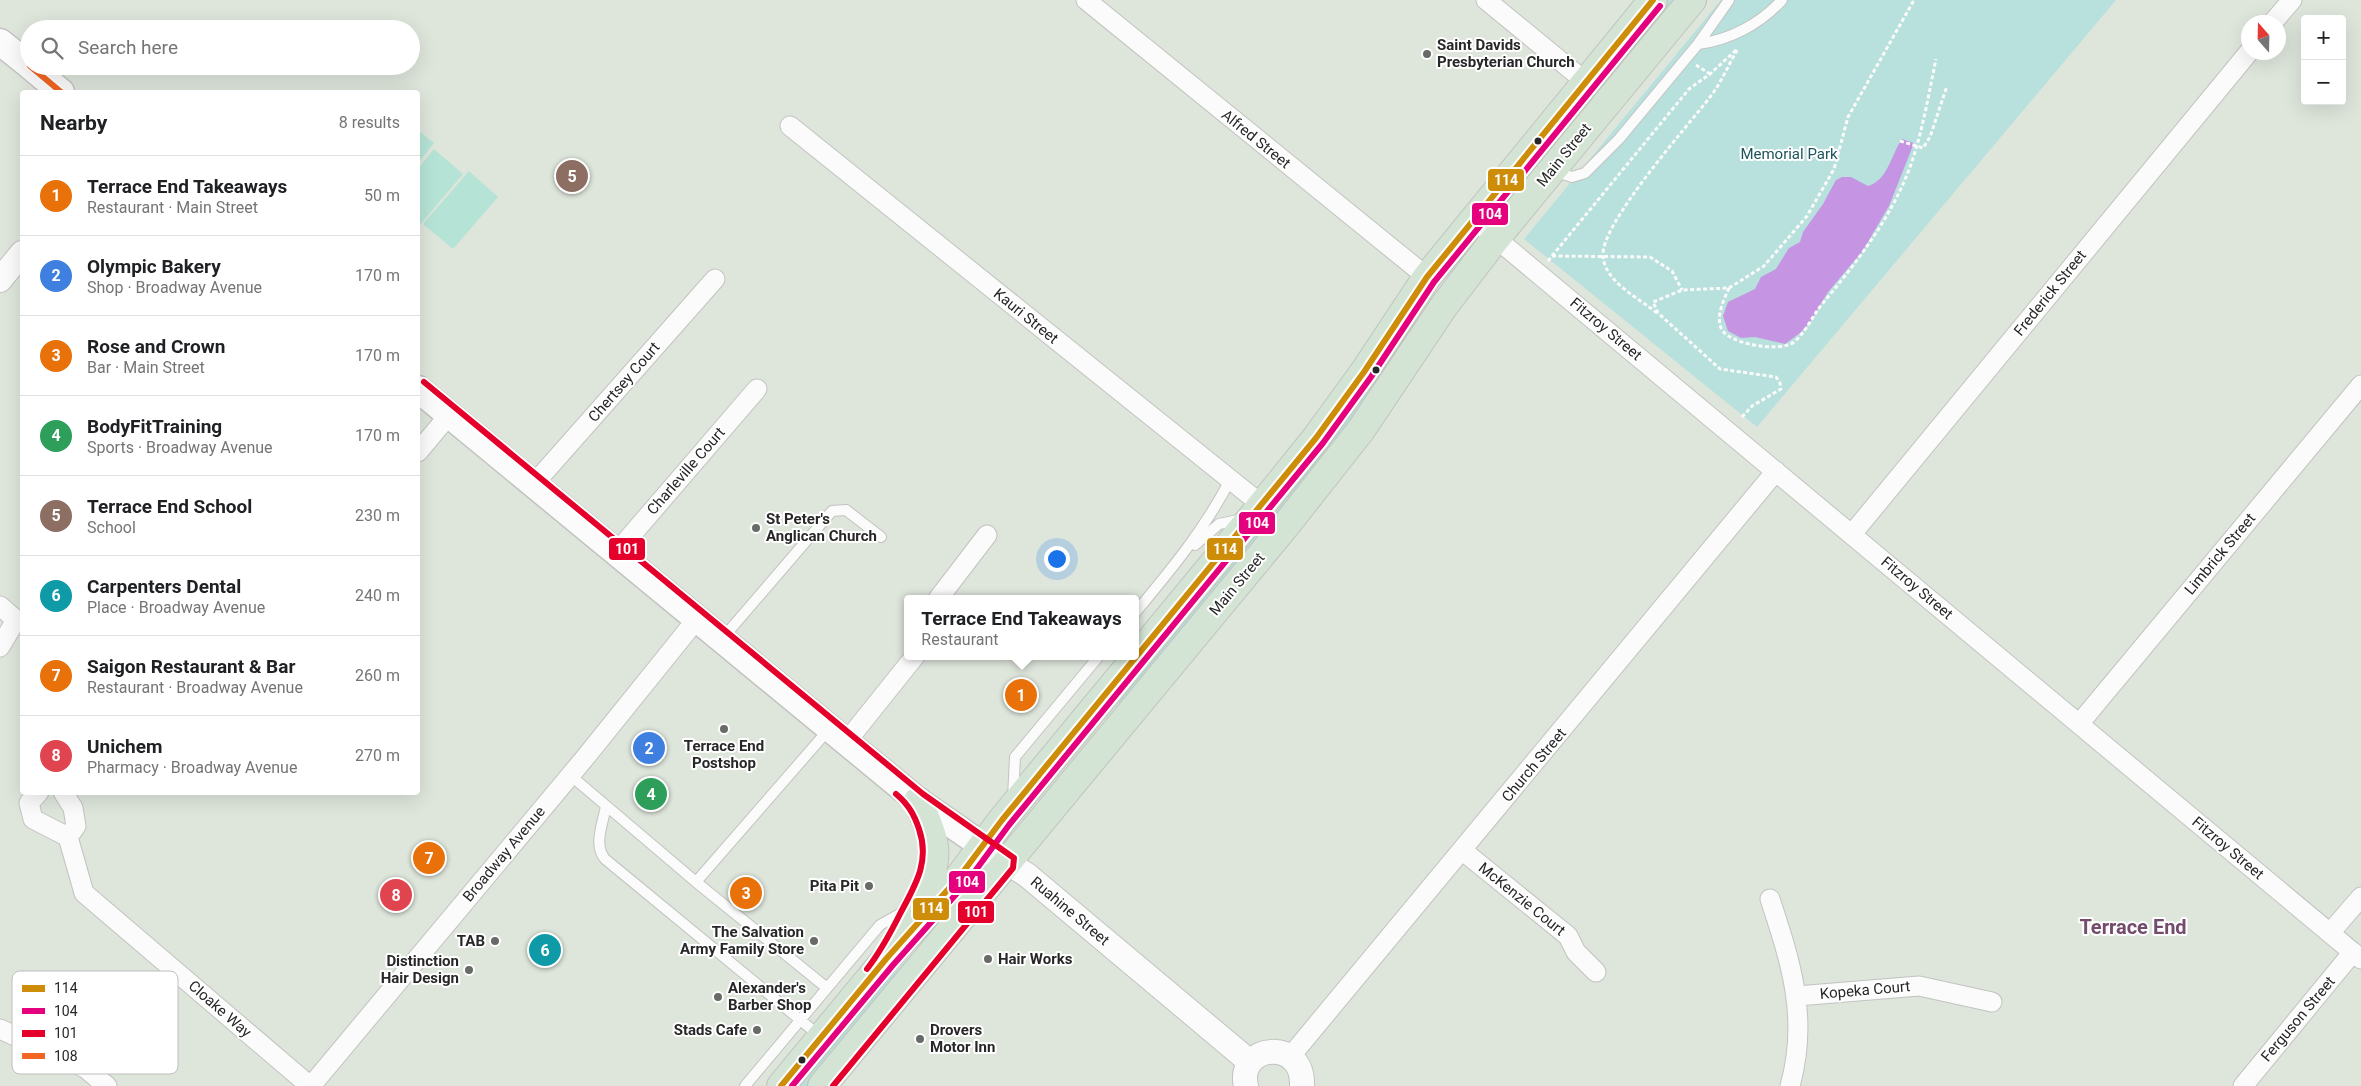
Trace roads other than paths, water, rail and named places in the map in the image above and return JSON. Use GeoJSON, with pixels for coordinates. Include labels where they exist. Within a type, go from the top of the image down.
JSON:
{"type":"FeatureCollection","features":[{"type":"Feature","properties":{"kind":"highway","name":"Main Street"},"geometry":{"type":"LineString","coordinates":[[1139,654],[1258,511],[1348,394],[1427,277],[1472,219],[1653,0]]}},
{"type":"Feature","properties":{"kind":"highway","name":"Main Street"},"geometry":{"type":"LineString","coordinates":[[822,1086],[1321,482],[1360,430],[1444,306],[1496,238],[1692,0]]}},
{"type":"Feature","properties":{"kind":"highway","name":"Main Street"},"geometry":{"type":"LineString","coordinates":[[781,1086],[886,959],[960,876],[1013,806],[1134,660]]}},
{"type":"Feature","properties":{"kind":"highway"},"geometry":{"type":"LineString","coordinates":[[886,959],[931,873],[934,851],[933,841],[918,801]]}},
{"type":"Feature","properties":{"kind":"main road"},"geometry":{"type":"LineString","coordinates":[[0,42],[20,59]]}},
{"type":"Feature","properties":{"kind":"main road"},"geometry":{"type":"LineString","coordinates":[[40,75],[59,90]]}},
{"type":"Feature","properties":{"kind":"main road","name":"Ruahine Street"},"geometry":{"type":"LineString","coordinates":[[420,391],[918,801],[1006,862]]}},
{"type":"Feature","properties":{"kind":"street","name":"Alfred Street"},"geometry":{"type":"LineString","coordinates":[[1086,0],[1427,277]]}},
{"type":"Feature","properties":{"kind":"street"},"geometry":{"type":"LineString","coordinates":[[1486,0],[1586,82]]}},
{"type":"Feature","properties":{"kind":"street"},"geometry":{"type":"LineString","coordinates":[[2279,15],[2292,0]]}},
{"type":"Feature","properties":{"kind":"street","name":"Frederick Street"},"geometry":{"type":"LineString","coordinates":[[1852,534],[2242,60]]}},
{"type":"Feature","properties":{"kind":"street","name":"Kauri Street"},"geometry":{"type":"LineString","coordinates":[[790,126],[1230,480],[1258,511]]}},
{"type":"Feature","properties":{"kind":"street","name":"Fitzroy Street"},"geometry":{"type":"LineString","coordinates":[[1472,219],[2357,955]]}},
{"type":"Feature","properties":{"kind":"street"},"geometry":{"type":"LineString","coordinates":[[0,280],[20,255]]}},
{"type":"Feature","properties":{"kind":"street","name":"Chertsey Court"},"geometry":{"type":"LineString","coordinates":[[533,485],[715,279]]}},
{"type":"Feature","properties":{"kind":"street","name":"Limbrick Street"},"geometry":{"type":"LineString","coordinates":[[2080,724],[2361,385]]}},
{"type":"Feature","properties":{"kind":"street","name":"Charleville Court"},"geometry":{"type":"LineString","coordinates":[[616,552],[757,389]]}},
{"type":"Feature","properties":{"kind":"street"},"geometry":{"type":"LineString","coordinates":[[420,450],[449,415]]}},
{"type":"Feature","properties":{"kind":"street","name":"Church Street"},"geometry":{"type":"LineString","coordinates":[[1290,1057],[1463,851],[1776,471]]}},
{"type":"Feature","properties":{"kind":"street"},"geometry":{"type":"LineString","coordinates":[[941,595],[987,535]]}},
{"type":"Feature","properties":{"kind":"street"},"geometry":{"type":"LineString","coordinates":[[0,606],[16,620],[0,647]]}},
{"type":"Feature","properties":{"kind":"street","name":"Broadway Avenue"},"geometry":{"type":"LineString","coordinates":[[310,1086],[570,775],[696,620]]}},
{"type":"Feature","properties":{"kind":"street"},"geometry":{"type":"LineString","coordinates":[[839,734],[910,660]]}},
{"type":"Feature","properties":{"kind":"street"},"geometry":{"type":"LineString","coordinates":[[36,795],[29,804],[33,819],[68,836],[76,826],[73,808],[65,795]]}},
{"type":"Feature","properties":{"kind":"street","name":"Cloake Way"},"geometry":{"type":"LineString","coordinates":[[68,836],[84,892],[176,971]]}},
{"type":"Feature","properties":{"kind":"street","name":"McKenzie Court"},"geometry":{"type":"LineString","coordinates":[[1463,851],[1568,936],[1576,952],[1596,972]]}},
{"type":"Feature","properties":{"kind":"street","name":"Ruahine Street"},"geometry":{"type":"LineString","coordinates":[[1006,862],[1030,878],[1250,1062]]}},
{"type":"Feature","properties":{"kind":"street"},"geometry":{"type":"LineString","coordinates":[[2330,933],[2361,897]]}},
{"type":"Feature","properties":{"kind":"street"},"geometry":{"type":"LineString","coordinates":[[1770,899],[1787,948],[1798,996],[1798,1028],[1790,1086]]}},
{"type":"Feature","properties":{"kind":"street","name":"Ferguson Street"},"geometry":{"type":"LineString","coordinates":[[2243,1086],[2357,955]]}},
{"type":"Feature","properties":{"kind":"street","name":"Cloake Way"},"geometry":{"type":"LineString","coordinates":[[178,973],[310,1086]]}},
{"type":"Feature","properties":{"kind":"street","name":"Kopeka Court"},"geometry":{"type":"LineString","coordinates":[[1798,996],[1919,986],[1992,1002]]}},
{"type":"Feature","properties":{"kind":"street"},"geometry":{"type":"LineString","coordinates":[[0,1030],[12,1035]]}},
{"type":"Feature","properties":{"kind":"street"},"geometry":{"type":"LineString","coordinates":[[1246,1086],[1245,1075],[1250,1062],[1258,1056],[1276,1051],[1290,1057],[1299,1070],[1302,1086]]}},
{"type":"Feature","properties":{"kind":"street"},"geometry":{"type":"LineString","coordinates":[[92,1074],[107,1086]]}},
{"type":"Feature","properties":{"kind":"lane"},"geometry":{"type":"LineString","coordinates":[[1551,170],[1572,178],[1585,173],[1619,139],[1698,44],[1729,0]]}},
{"type":"Feature","properties":{"kind":"lane"},"geometry":{"type":"LineString","coordinates":[[1698,44],[1736,34],[1765,16],[1782,0]]}},
{"type":"Feature","properties":{"kind":"lane"},"geometry":{"type":"LineString","coordinates":[[1139,608],[1185,553],[1207,521],[1230,480]]}},
{"type":"Feature","properties":{"kind":"lane"},"geometry":{"type":"LineString","coordinates":[[721,640],[832,511],[846,510],[881,537]]}},
{"type":"Feature","properties":{"kind":"lane"},"geometry":{"type":"LineString","coordinates":[[1185,553],[1219,524],[1258,511]]}},
{"type":"Feature","properties":{"kind":"lane"},"geometry":{"type":"LineString","coordinates":[[1013,806],[1014,757],[1096,660]]}},
{"type":"Feature","properties":{"kind":"lane"},"geometry":{"type":"LineString","coordinates":[[696,882],[746,826],[839,734]]}},
{"type":"Feature","properties":{"kind":"lane"},"geometry":{"type":"LineString","coordinates":[[570,775],[696,882],[827,988]]}},
{"type":"Feature","properties":{"kind":"lane"},"geometry":{"type":"LineString","coordinates":[[606,806],[599,842],[599,849],[605,860],[821,1038]]}},
{"type":"Feature","properties":{"kind":"lane"},"geometry":{"type":"LineString","coordinates":[[749,1085],[800,1020],[880,925],[915,906]]}},
{"type":"Feature","properties":{"kind":"place","name":"Saint Davids Presbyterian Church"},"geometry":{"type":"Point","coordinates":[1427,54]}},
{"type":"Feature","properties":{"kind":"place","name":"Terrace End School"},"geometry":{"type":"Point","coordinates":[572,176]}},
{"type":"Feature","properties":{"kind":"place","name":"St Peter's Anglican Church"},"geometry":{"type":"Point","coordinates":[756,528]}},
{"type":"Feature","properties":{"kind":"place","name":"Terrace End Takeaways"},"geometry":{"type":"Point","coordinates":[1021,695]}},
{"type":"Feature","properties":{"kind":"place","name":"Terrace End Postshop"},"geometry":{"type":"Point","coordinates":[724,729]}},
{"type":"Feature","properties":{"kind":"place","name":"Olympic Bakery"},"geometry":{"type":"Point","coordinates":[649,748]}},
{"type":"Feature","properties":{"kind":"place","name":"BodyFitTraining"},"geometry":{"type":"Point","coordinates":[651,794]}},
{"type":"Feature","properties":{"kind":"place","name":"Saigon Restaurant & Bar"},"geometry":{"type":"Point","coordinates":[429,858]}},
{"type":"Feature","properties":{"kind":"place","name":"Pita Pit"},"geometry":{"type":"Point","coordinates":[869,886]}},
{"type":"Feature","properties":{"kind":"place","name":"Rose and Crown"},"geometry":{"type":"Point","coordinates":[746,893]}},
{"type":"Feature","properties":{"kind":"place","name":"Unichem"},"geometry":{"type":"Point","coordinates":[396,895]}},
{"type":"Feature","properties":{"kind":"place","name":"TAB"},"geometry":{"type":"Point","coordinates":[495,941]}},
{"type":"Feature","properties":{"kind":"place","name":"The Salvation Army Family Store"},"geometry":{"type":"Point","coordinates":[814,941]}},
{"type":"Feature","properties":{"kind":"place","name":"Carpenters Dental"},"geometry":{"type":"Point","coordinates":[545,950]}},
{"type":"Feature","properties":{"kind":"place","name":"Hair Works"},"geometry":{"type":"Point","coordinates":[988,959]}},
{"type":"Feature","properties":{"kind":"place","name":"Distinction Hair Design"},"geometry":{"type":"Point","coordinates":[469,970]}},
{"type":"Feature","properties":{"kind":"place","name":"Alexander's Barber Shop"},"geometry":{"type":"Point","coordinates":[718,997]}},
{"type":"Feature","properties":{"kind":"place","name":"Stads Cafe"},"geometry":{"type":"Point","coordinates":[757,1030]}},
{"type":"Feature","properties":{"kind":"place","name":"Drovers Motor Inn"},"geometry":{"type":"Point","coordinates":[920,1039]}},
{"type":"Feature","properties":{"kind":"district","name":"Terrace End"},"geometry":{"type":"Point","coordinates":[2133,927]}},
{"type":"Feature","properties":{"kind":"park label","name":"Memorial Park"},"geometry":{"type":"Point","coordinates":[1789,154]}}]}
